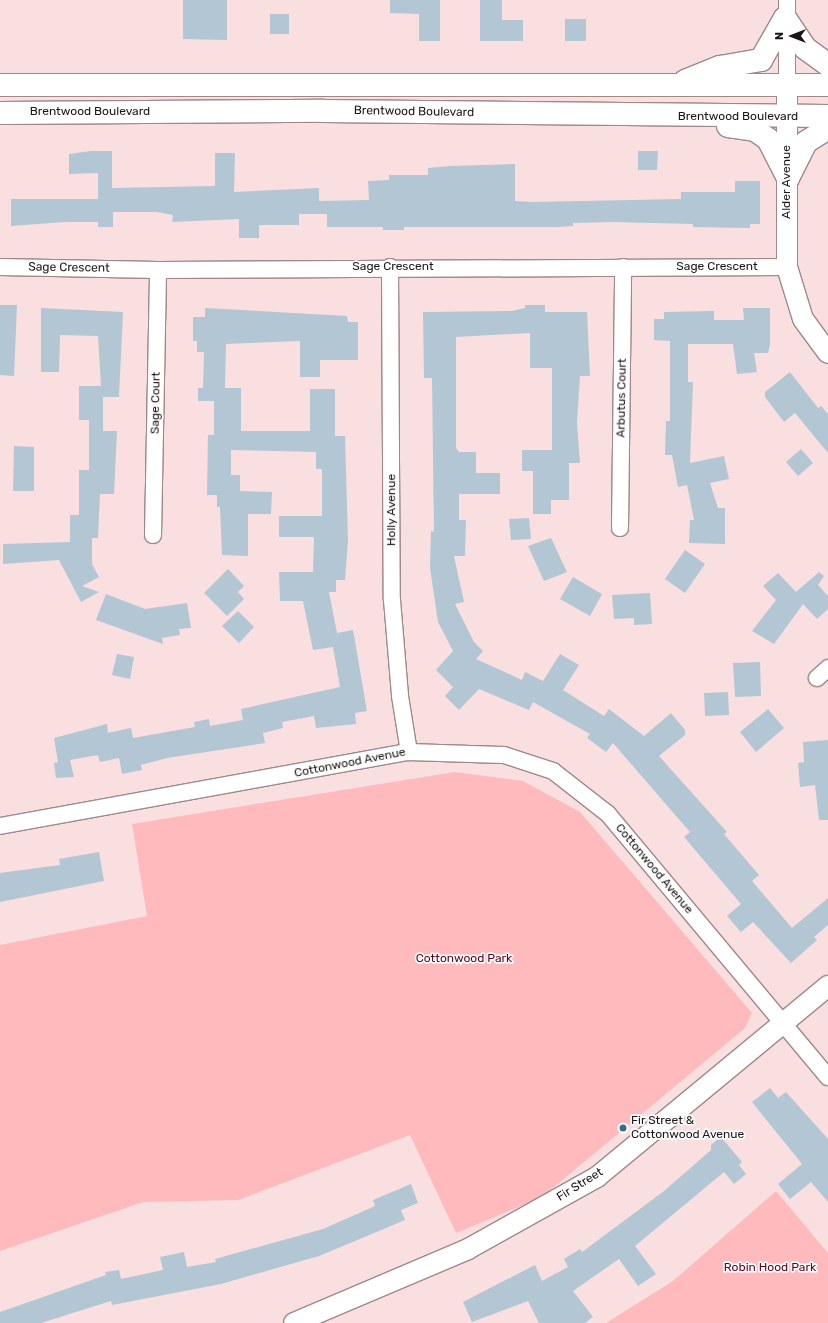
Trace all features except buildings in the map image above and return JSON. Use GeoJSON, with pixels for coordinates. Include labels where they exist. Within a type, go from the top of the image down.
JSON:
{"type":"FeatureCollection","features":[{"type":"Feature","properties":{"kind":"main road"},"geometry":{"type":"LineString","coordinates":[[786,9],[804,48],[828,65]]}},
{"type":"Feature","properties":{"kind":"main road"},"geometry":{"type":"LineString","coordinates":[[675,85],[720,67],[761,60],[786,9]]}},
{"type":"Feature","properties":{"kind":"main road"},"geometry":{"type":"LineString","coordinates":[[0,84],[828,85]]}},
{"type":"Feature","properties":{"kind":"main road","name":"Brentwood Boulevard"},"geometry":{"type":"LineString","coordinates":[[0,113],[323,111],[679,117],[828,116]]}},
{"type":"Feature","properties":{"kind":"main road"},"geometry":{"type":"LineString","coordinates":[[679,117],[755,130],[768,139],[788,178]]}},
{"type":"Feature","properties":{"kind":"main road"},"geometry":{"type":"LineString","coordinates":[[788,178],[806,142],[828,128]]}},
{"type":"Feature","properties":{"kind":"street","name":"Alder Avenue"},"geometry":{"type":"LineString","coordinates":[[786,9],[788,117],[787,268],[803,319],[828,353]]}},
{"type":"Feature","properties":{"kind":"street","name":"Sage Crescent"},"geometry":{"type":"LineString","coordinates":[[0,267],[158,270],[390,267],[787,268]]}},
{"type":"Feature","properties":{"kind":"street","name":"Holly Avenue"},"geometry":{"type":"LineString","coordinates":[[390,267],[392,600],[400,696],[409,752]]}},
{"type":"Feature","properties":{"kind":"street","name":"Arbutus Court"},"geometry":{"type":"LineString","coordinates":[[620,528],[623,267]]}},
{"type":"Feature","properties":{"kind":"street","name":"Sage Court"},"geometry":{"type":"LineString","coordinates":[[153,535],[158,270]]}},
{"type":"Feature","properties":{"kind":"street","name":"Cottonwood Avenue"},"geometry":{"type":"LineString","coordinates":[[0,826],[409,752],[504,754],[552,771],[608,814],[828,1077]]}},
{"type":"Feature","properties":{"kind":"street","name":"Fir Street"},"geometry":{"type":"LineString","coordinates":[[296,1323],[468,1249],[597,1177],[783,1025],[828,986]]}},
{"type":"Feature","properties":{"kind":"green space","name":"Cottonwood Park"},"geometry":{"type":"Polygon","coordinates":[[[455,772],[523,781],[580,812],[752,1013],[745,1028],[542,1197],[456,1233],[410,1135],[238,1200],[143,1202],[0,1251],[0,945],[147,916],[132,824],[455,772]]]}},
{"type":"Feature","properties":{"kind":"green space","name":"Robin Hood Park"},"geometry":{"type":"Polygon","coordinates":[[[776,1191],[828,1253],[828,1323],[606,1323],[673,1281],[776,1191]]]}},
{"type":"Feature","properties":{"kind":"place","name":"Fir Street & Cottonwood Avenue"},"geometry":{"type":"Point","coordinates":[623,1128]}}]}
